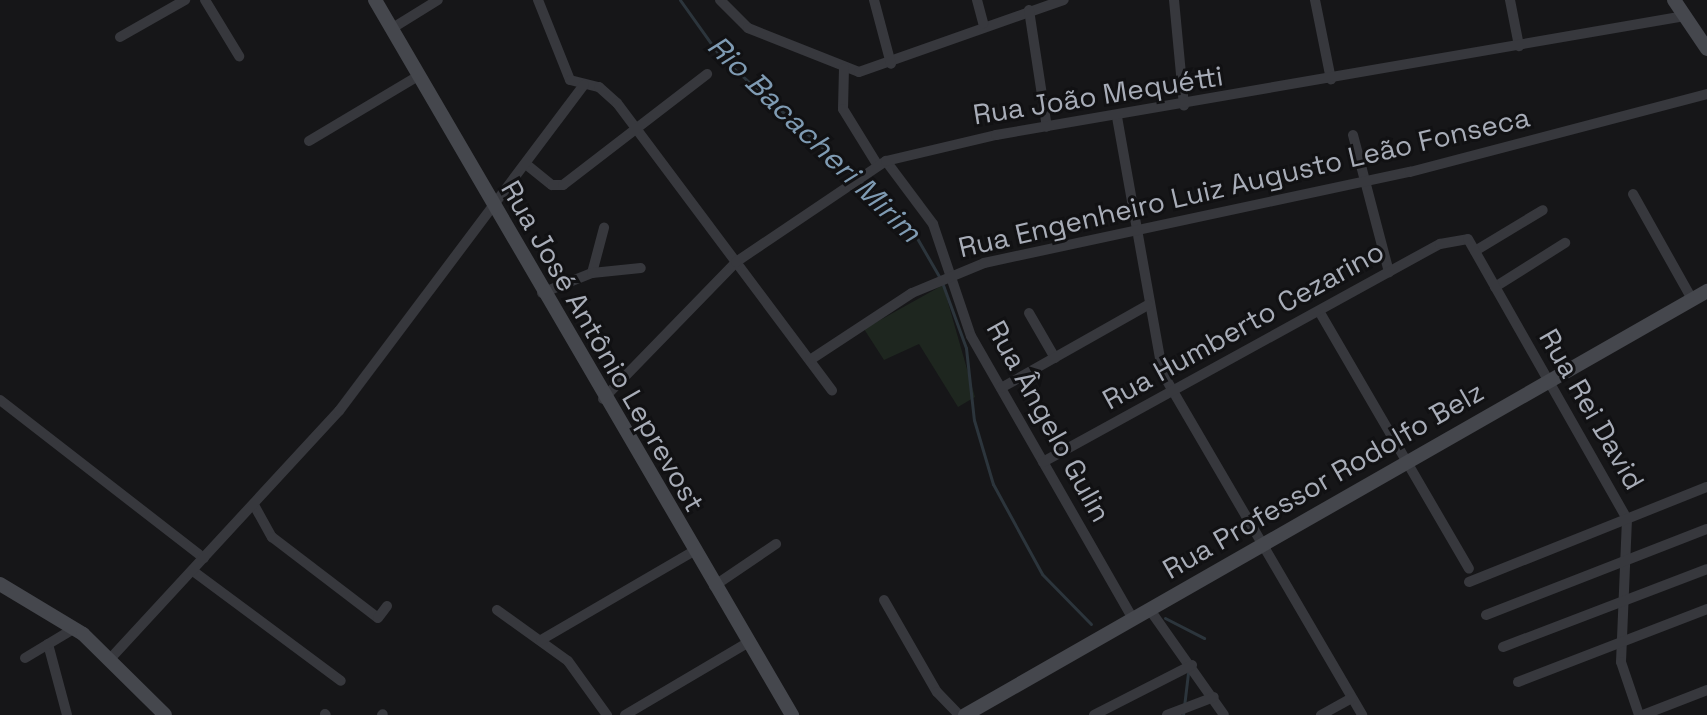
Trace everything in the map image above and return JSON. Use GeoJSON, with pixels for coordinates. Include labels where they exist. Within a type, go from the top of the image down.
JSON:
{"type":"FeatureCollection","features":[{"type":"Feature","properties":{"kind":"street"},"geometry":{"type":"LineString","coordinates":[[120,37],[185,0]]}},
{"type":"Feature","properties":{"kind":"street"},"geometry":{"type":"LineString","coordinates":[[205,0],[239,56]]}},
{"type":"Feature","properties":{"kind":"street","name":"Rua José Antônio Leprevost"},"geometry":{"type":"LineString","coordinates":[[375,0],[692,552],[792,715]]}},
{"type":"Feature","properties":{"kind":"street"},"geometry":{"type":"LineString","coordinates":[[391,29],[438,0]]}},
{"type":"Feature","properties":{"kind":"street"},"geometry":{"type":"LineString","coordinates":[[538,0],[570,80],[571,103]]}},
{"type":"Feature","properties":{"kind":"street"},"geometry":{"type":"LineString","coordinates":[[720,0],[748,28],[844,68],[867,72],[983,23],[1064,0]]}},
{"type":"Feature","properties":{"kind":"street"},"geometry":{"type":"LineString","coordinates":[[874,0],[891,64]]}},
{"type":"Feature","properties":{"kind":"street"},"geometry":{"type":"LineString","coordinates":[[977,0],[983,23]]}},
{"type":"Feature","properties":{"kind":"street"},"geometry":{"type":"LineString","coordinates":[[1174,0],[1184,106]]}},
{"type":"Feature","properties":{"kind":"street"},"geometry":{"type":"LineString","coordinates":[[1315,0],[1331,79]]}},
{"type":"Feature","properties":{"kind":"street"},"geometry":{"type":"LineString","coordinates":[[1510,0],[1519,46]]}},
{"type":"Feature","properties":{"kind":"street"},"geometry":{"type":"LineString","coordinates":[[1674,0],[1707,49]]}},
{"type":"Feature","properties":{"kind":"street"},"geometry":{"type":"LineString","coordinates":[[1029,10],[1047,127]]}},
{"type":"Feature","properties":{"kind":"street","name":"Rua João Mequétti"},"geometry":{"type":"LineString","coordinates":[[603,399],[736,262],[881,162],[1047,127],[1184,106],[1685,16]]}},
{"type":"Feature","properties":{"kind":"street","name":"Rua Ângelo Gulin"},"geometry":{"type":"LineString","coordinates":[[844,68],[843,109],[881,162],[933,224],[968,329],[1133,619]]}},
{"type":"Feature","properties":{"kind":"street"},"geometry":{"type":"LineString","coordinates":[[527,165],[559,187],[639,132],[707,74]]}},
{"type":"Feature","properties":{"kind":"street"},"geometry":{"type":"LineString","coordinates":[[309,141],[418,76]]}},
{"type":"Feature","properties":{"kind":"street"},"geometry":{"type":"LineString","coordinates":[[570,80],[606,91],[832,390]]}},
{"type":"Feature","properties":{"kind":"street"},"geometry":{"type":"LineString","coordinates":[[110,659],[254,505],[362,383],[584,85]]}},
{"type":"Feature","properties":{"kind":"street","name":"Rua Engenheiro Luiz Augusto Leão Fonseca"},"geometry":{"type":"LineString","coordinates":[[810,360],[949,275],[1137,230],[1365,181],[1707,94]]}},
{"type":"Feature","properties":{"kind":"street"},"geometry":{"type":"LineString","coordinates":[[1117,117],[1160,365],[1363,714]]}},
{"type":"Feature","properties":{"kind":"street"},"geometry":{"type":"LineString","coordinates":[[1353,135],[1389,272]]}},
{"type":"Feature","properties":{"kind":"street"},"geometry":{"type":"LineString","coordinates":[[1633,194],[1692,299]]}},
{"type":"Feature","properties":{"kind":"street"},"geometry":{"type":"LineString","coordinates":[[1475,251],[1543,210]]}},
{"type":"Feature","properties":{"kind":"street"},"geometry":{"type":"LineString","coordinates":[[592,273],[604,228]]}},
{"type":"Feature","properties":{"kind":"street","name":"Rua Humberto Cezarino"},"geometry":{"type":"LineString","coordinates":[[1043,462],[1440,244],[1468,239]]}},
{"type":"Feature","properties":{"kind":"street","name":"Rua Rei David"},"geometry":{"type":"LineString","coordinates":[[1468,239],[1627,519],[1621,662],[1641,715]]}},
{"type":"Feature","properties":{"kind":"street"},"geometry":{"type":"LineString","coordinates":[[1495,287],[1565,243]]}},
{"type":"Feature","properties":{"kind":"street"},"geometry":{"type":"LineString","coordinates":[[542,293],[592,273],[641,268]]}},
{"type":"Feature","properties":{"kind":"street","name":"Rua Professor Rodolfo Belz"},"geometry":{"type":"LineString","coordinates":[[974,713],[1707,291]]}},
{"type":"Feature","properties":{"kind":"street"},"geometry":{"type":"LineString","coordinates":[[1001,388],[1148,305]]}},
{"type":"Feature","properties":{"kind":"street"},"geometry":{"type":"LineString","coordinates":[[1319,311],[1469,569]]}},
{"type":"Feature","properties":{"kind":"street"},"geometry":{"type":"LineString","coordinates":[[1029,313],[1055,358]]}},
{"type":"Feature","properties":{"kind":"street"},"geometry":{"type":"LineString","coordinates":[[0,400],[204,558]]}},
{"type":"Feature","properties":{"kind":"street"},"geometry":{"type":"LineString","coordinates":[[1469,582],[1707,487]]}},
{"type":"Feature","properties":{"kind":"street"},"geometry":{"type":"LineString","coordinates":[[254,505],[268,533],[378,618],[387,606]]}},
{"type":"Feature","properties":{"kind":"street"},"geometry":{"type":"LineString","coordinates":[[1486,615],[1707,529]]}},
{"type":"Feature","properties":{"kind":"street"},"geometry":{"type":"LineString","coordinates":[[714,586],[776,544]]}},
{"type":"Feature","properties":{"kind":"street"},"geometry":{"type":"LineString","coordinates":[[541,640],[692,552]]}},
{"type":"Feature","properties":{"kind":"street"},"geometry":{"type":"LineString","coordinates":[[1503,647],[1707,569]]}},
{"type":"Feature","properties":{"kind":"street"},"geometry":{"type":"LineString","coordinates":[[193,571],[341,681]]}},
{"type":"Feature","properties":{"kind":"street"},"geometry":{"type":"LineString","coordinates":[[0,584],[75,628],[165,715]]}},
{"type":"Feature","properties":{"kind":"street"},"geometry":{"type":"LineString","coordinates":[[884,600],[937,692],[959,715]]}},
{"type":"Feature","properties":{"kind":"street"},"geometry":{"type":"LineString","coordinates":[[1518,682],[1707,609]]}},
{"type":"Feature","properties":{"kind":"street"},"geometry":{"type":"LineString","coordinates":[[497,610],[576,669],[607,715]]}},
{"type":"Feature","properties":{"kind":"street"},"geometry":{"type":"LineString","coordinates":[[1150,610],[1192,665],[1224,715]]}},
{"type":"Feature","properties":{"kind":"street"},"geometry":{"type":"LineString","coordinates":[[25,658],[75,628]]}},
{"type":"Feature","properties":{"kind":"street"},"geometry":{"type":"LineString","coordinates":[[625,715],[749,642]]}},
{"type":"Feature","properties":{"kind":"street"},"geometry":{"type":"LineString","coordinates":[[48,644],[67,715]]}},
{"type":"Feature","properties":{"kind":"street"},"geometry":{"type":"LineString","coordinates":[[1094,715],[1192,665]]}},
{"type":"Feature","properties":{"kind":"street"},"geometry":{"type":"LineString","coordinates":[[1641,715],[1707,690]]}},
{"type":"Feature","properties":{"kind":"street"},"geometry":{"type":"LineString","coordinates":[[1171,714],[1214,697]]}},
{"type":"Feature","properties":{"kind":"street"},"geometry":{"type":"LineString","coordinates":[[1321,715],[1352,698]]}},
{"type":"Feature","properties":{"kind":"shaded area"},"geometry":{"type":"Polygon","coordinates":[[[943,285],[975,397],[958,407],[919,344],[884,360],[864,329],[943,285]]]}},
{"type":"Feature","properties":{"kind":"waterway","name":"Rio Bacacheri Mirim"},"geometry":{"type":"LineString","coordinates":[[680,0],[720,56],[910,226],[940,278]]}},
{"type":"Feature","properties":{"kind":"waterway","name":"Rio Bacacheri Mirim"},"geometry":{"type":"LineString","coordinates":[[943,285],[966,348],[974,420],[993,484],[1042,574],[1091,624]]}},
{"type":"Feature","properties":{"kind":"waterway","name":"Rio Bacacheri Mirim"},"geometry":{"type":"LineString","coordinates":[[1165,618],[1204,638]]}},
{"type":"Feature","properties":{"kind":"waterway","name":"Rio Bacacheri Mirim"},"geometry":{"type":"LineString","coordinates":[[1183,715],[1188,673]]}}]}
